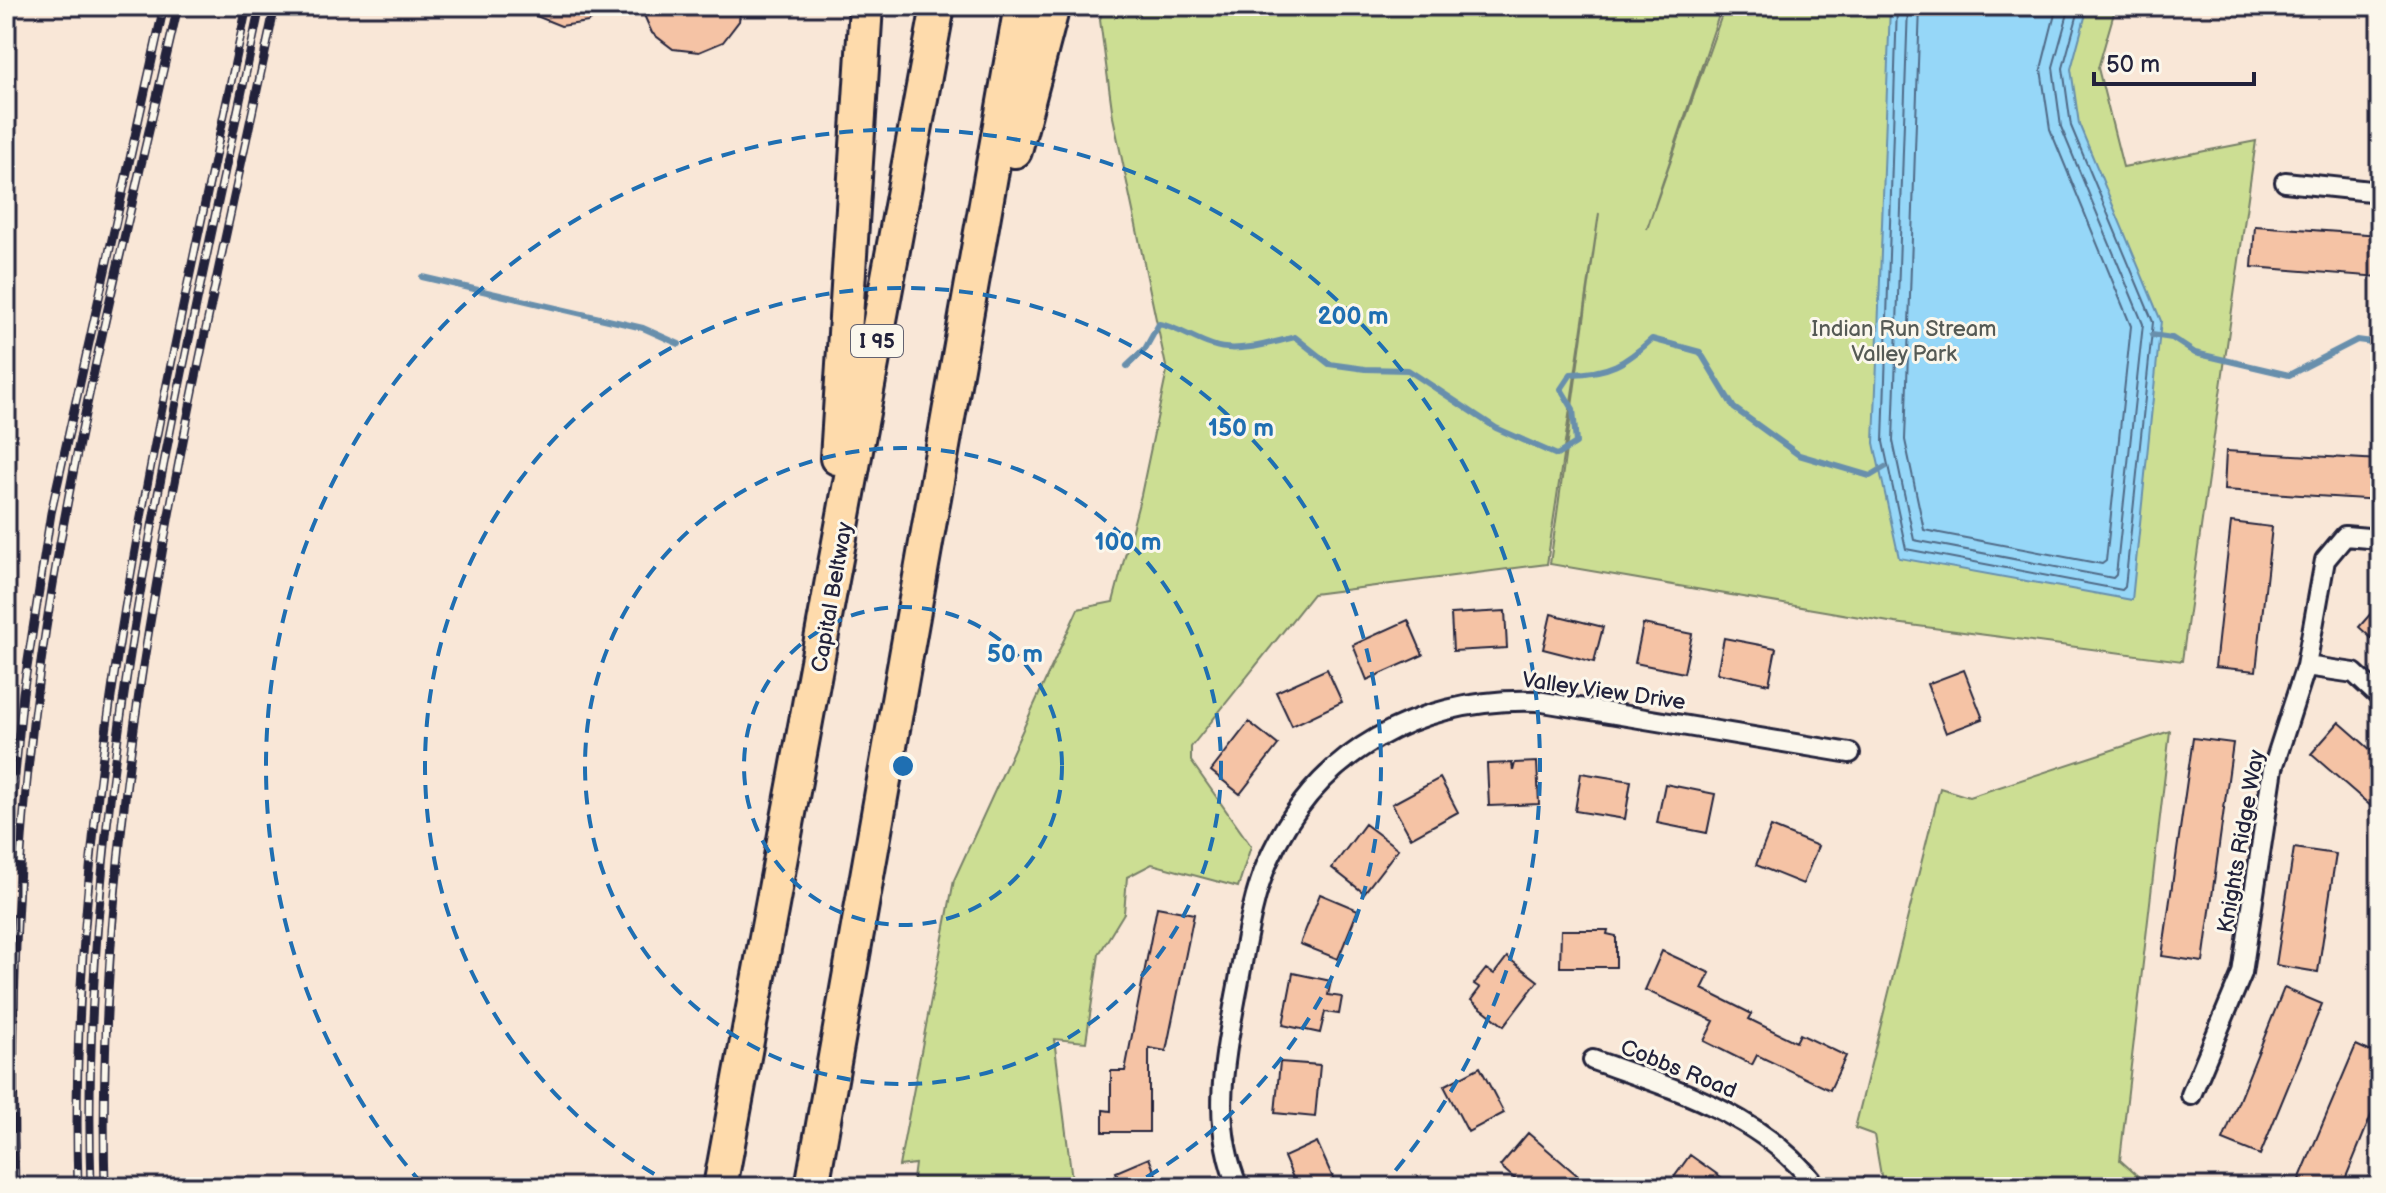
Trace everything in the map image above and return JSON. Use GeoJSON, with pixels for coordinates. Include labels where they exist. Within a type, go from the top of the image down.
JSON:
{"type":"FeatureCollection","features":[{"type":"Feature","properties":{"kind":"highway"},"geometry":{"type":"LineString","coordinates":[[817,677],[845,371],[866,6]]}},
{"type":"Feature","properties":{"kind":"highway","name":"Capital Beltway"},"geometry":{"type":"LineString","coordinates":[[720,1187],[817,677],[938,6]]}},
{"type":"Feature","properties":{"kind":"highway"},"geometry":{"type":"LineString","coordinates":[[812,1187],[1021,6]]}},
{"type":"Feature","properties":{"kind":"highway"},"geometry":{"type":"LineString","coordinates":[[955,379],[1053,6]]}},
{"type":"Feature","properties":{"kind":"street"},"geometry":{"type":"LineString","coordinates":[[2285,182],[2380,192]]}},
{"type":"Feature","properties":{"kind":"street","name":"Knights Ridge Way"},"geometry":{"type":"LineString","coordinates":[[2191,1095],[2242,973],[2273,768],[2306,666],[2325,560],[2345,536],[2380,539]]}},
{"type":"Feature","properties":{"kind":"street"},"geometry":{"type":"LineString","coordinates":[[2306,666],[2354,673],[2380,697]]}},
{"type":"Feature","properties":{"kind":"street","name":"Valley View Drive"},"geometry":{"type":"LineString","coordinates":[[1238,1187],[1222,1126],[1222,1073],[1258,890],[1268,861],[1292,818],[1323,780],[1348,757],[1403,723],[1436,711],[1504,700],[1537,701],[1850,753]]}},
{"type":"Feature","properties":{"kind":"street","name":"Cobbs Road"},"geometry":{"type":"LineString","coordinates":[[1593,1060],[1722,1109],[1772,1141],[1817,1187]]}},
{"type":"Feature","properties":{"kind":"green space","name":"Indian Run Stream Valley Park"},"geometry":{"type":"Polygon","coordinates":[[[1103,6],[1722,6],[1647,229],[1725,6],[2116,6],[2098,68],[2123,167],[2256,141],[2182,661],[1895,623],[1550,564],[1599,213],[1547,564],[1313,594],[1191,747],[1191,761],[1251,846],[1238,887],[1152,864],[1127,877],[1124,913],[1099,954],[1086,1042],[1054,1039],[1073,1187],[912,1187],[915,1164],[899,1166],[954,880],[1078,609],[1113,602],[1141,495],[1167,371],[1113,117],[1100,20],[1103,6]]]}},
{"type":"Feature","properties":{"kind":"green space"},"geometry":{"type":"Polygon","coordinates":[[[2170,731],[2120,1160],[2150,1187],[1883,1187],[1874,1135],[1855,1128],[1940,788],[1969,797],[2170,731]]]}},
{"type":"Feature","properties":{"kind":"water"},"geometry":{"type":"Polygon","coordinates":[[[1890,6],[2088,6],[2071,69],[2079,124],[2161,321],[2132,600],[1899,558],[1874,443],[1890,6]]]}},
{"type":"Feature","properties":{"kind":"building"},"geometry":{"type":"Polygon","coordinates":[[[607,6],[588,22],[561,26],[514,7],[607,6]]]}},
{"type":"Feature","properties":{"kind":"building"},"geometry":{"type":"Polygon","coordinates":[[[640,6],[741,6],[739,21],[723,42],[699,52],[673,49],[652,33],[640,6]]]}},
{"type":"Feature","properties":{"kind":"building"},"geometry":{"type":"Polygon","coordinates":[[[2255,226],[2380,235],[2380,277],[2252,267],[2255,226]]]}},
{"type":"Feature","properties":{"kind":"building"},"geometry":{"type":"Polygon","coordinates":[[[2226,451],[2380,460],[2380,500],[2224,490],[2226,451]]]}},
{"type":"Feature","properties":{"kind":"building"},"geometry":{"type":"Polygon","coordinates":[[[2231,522],[2272,527],[2256,671],[2215,667],[2231,522]]]}},
{"type":"Feature","properties":{"kind":"building"},"geometry":{"type":"Polygon","coordinates":[[[2380,603],[2380,646],[2359,627],[2380,603]]]}},
{"type":"Feature","properties":{"kind":"building"},"geometry":{"type":"Polygon","coordinates":[[[1505,611],[1507,648],[1453,651],[1451,614],[1505,611]]]}},
{"type":"Feature","properties":{"kind":"building"},"geometry":{"type":"Polygon","coordinates":[[[1551,614],[1603,627],[1594,662],[1543,649],[1551,614]]]}},
{"type":"Feature","properties":{"kind":"building"},"geometry":{"type":"Polygon","coordinates":[[[1408,620],[1423,655],[1367,680],[1353,645],[1408,620]]]}},
{"type":"Feature","properties":{"kind":"building"},"geometry":{"type":"Polygon","coordinates":[[[1643,624],[1692,634],[1684,673],[1635,663],[1643,624]]]}},
{"type":"Feature","properties":{"kind":"building"},"geometry":{"type":"Polygon","coordinates":[[[1724,638],[1776,648],[1769,684],[1717,673],[1724,638]]]}},
{"type":"Feature","properties":{"kind":"building"},"geometry":{"type":"Polygon","coordinates":[[[1327,669],[1342,702],[1292,726],[1276,692],[1327,669]]]}},
{"type":"Feature","properties":{"kind":"building"},"geometry":{"type":"Polygon","coordinates":[[[1964,670],[1983,719],[1946,733],[1927,684],[1964,670]]]}},
{"type":"Feature","properties":{"kind":"building"},"geometry":{"type":"Polygon","coordinates":[[[1249,722],[1278,745],[1240,794],[1211,771],[1249,722]]]}},
{"type":"Feature","properties":{"kind":"building"},"geometry":{"type":"Polygon","coordinates":[[[2339,722],[2380,758],[2380,814],[2311,754],[2339,722]]]}},
{"type":"Feature","properties":{"kind":"building"},"geometry":{"type":"Polygon","coordinates":[[[2193,738],[2233,743],[2203,962],[2162,956],[2193,738]]]}},
{"type":"Feature","properties":{"kind":"building"},"geometry":{"type":"Polygon","coordinates":[[[1537,762],[1539,804],[1489,806],[1487,764],[1512,763],[1513,771],[1515,763],[1537,762]]]}},
{"type":"Feature","properties":{"kind":"building"},"geometry":{"type":"Polygon","coordinates":[[[1581,773],[1631,781],[1625,819],[1575,811],[1581,773]]]}},
{"type":"Feature","properties":{"kind":"building"},"geometry":{"type":"Polygon","coordinates":[[[1440,778],[1458,812],[1411,838],[1392,804],[1440,778]]]}},
{"type":"Feature","properties":{"kind":"building"},"geometry":{"type":"Polygon","coordinates":[[[1665,784],[1715,794],[1707,833],[1657,823],[1665,784]]]}},
{"type":"Feature","properties":{"kind":"building"},"geometry":{"type":"Polygon","coordinates":[[[1365,824],[1398,849],[1364,893],[1332,868],[1365,824]]]}},
{"type":"Feature","properties":{"kind":"building"},"geometry":{"type":"Polygon","coordinates":[[[1771,827],[1818,846],[1803,884],[1756,865],[1771,827]]]}},
{"type":"Feature","properties":{"kind":"building"},"geometry":{"type":"Polygon","coordinates":[[[2294,848],[2336,854],[2318,972],[2276,965],[2294,848]]]}},
{"type":"Feature","properties":{"kind":"building"},"geometry":{"type":"Polygon","coordinates":[[[1320,894],[1358,910],[1338,959],[1300,944],[1320,894]]]}},
{"type":"Feature","properties":{"kind":"building"},"geometry":{"type":"Polygon","coordinates":[[[1157,907],[1194,914],[1166,1051],[1149,1048],[1149,1132],[1103,1132],[1103,1110],[1111,1111],[1111,1071],[1125,1071],[1157,907]]]}},
{"type":"Feature","properties":{"kind":"building"},"geometry":{"type":"Polygon","coordinates":[[[1561,930],[1608,930],[1607,934],[1616,936],[1616,967],[1560,967],[1561,930]]]}},
{"type":"Feature","properties":{"kind":"building"},"geometry":{"type":"Polygon","coordinates":[[[1662,951],[1710,973],[1702,989],[1752,1014],[1749,1019],[1796,1042],[1800,1034],[1846,1056],[1830,1090],[1757,1055],[1752,1065],[1704,1041],[1714,1021],[1645,990],[1662,951]]]}},
{"type":"Feature","properties":{"kind":"building"},"geometry":{"type":"Polygon","coordinates":[[[1507,957],[1538,981],[1504,1026],[1471,1000],[1480,988],[1474,984],[1486,969],[1494,974],[1507,957]]]}},
{"type":"Feature","properties":{"kind":"building"},"geometry":{"type":"Polygon","coordinates":[[[1293,973],[1331,981],[1328,995],[1342,997],[1339,1014],[1325,1012],[1320,1033],[1283,1025],[1293,973]]]}},
{"type":"Feature","properties":{"kind":"building"},"geometry":{"type":"Polygon","coordinates":[[[2284,988],[2322,1004],[2260,1155],[2223,1140],[2284,988]]]}},
{"type":"Feature","properties":{"kind":"building"},"geometry":{"type":"Polygon","coordinates":[[[2356,1045],[2380,1056],[2380,1094],[2342,1187],[2296,1187],[2356,1045]]]}},
{"type":"Feature","properties":{"kind":"building"},"geometry":{"type":"Polygon","coordinates":[[[1280,1062],[1320,1065],[1315,1117],[1275,1113],[1280,1062]]]}},
{"type":"Feature","properties":{"kind":"building"},"geometry":{"type":"Polygon","coordinates":[[[1480,1067],[1504,1113],[1468,1132],[1444,1086],[1480,1067]]]}},
{"type":"Feature","properties":{"kind":"building"},"geometry":{"type":"Polygon","coordinates":[[[1528,1133],[1591,1187],[1524,1187],[1500,1166],[1528,1133]]]}},
{"type":"Feature","properties":{"kind":"building"},"geometry":{"type":"Polygon","coordinates":[[[1317,1142],[1337,1187],[1297,1187],[1284,1157],[1317,1142]]]}},
{"type":"Feature","properties":{"kind":"building"},"geometry":{"type":"Polygon","coordinates":[[[1690,1155],[1735,1187],[1667,1187],[1690,1155]]]}},
{"type":"Feature","properties":{"kind":"building"},"geometry":{"type":"Polygon","coordinates":[[[1149,1158],[1161,1187],[1122,1187],[1116,1172],[1149,1158]]]}},
{"type":"Feature","properties":{"kind":"waterway"},"geometry":{"type":"LineString","coordinates":[[422,277],[643,328],[679,344]]}},
{"type":"Feature","properties":{"kind":"waterway"},"geometry":{"type":"LineString","coordinates":[[1127,366],[1145,349],[1159,324],[1221,347],[1254,347],[1295,337],[1329,364],[1408,370],[1496,428],[1557,455],[1576,443],[1573,409],[1561,389],[1571,374],[1596,372],[1616,366],[1652,339],[1700,352],[1734,408],[1799,455],[1870,476],[1885,467]]}},
{"type":"Feature","properties":{"kind":"waterway"},"geometry":{"type":"LineString","coordinates":[[2152,335],[2172,338],[2195,353],[2289,375],[2357,340],[2380,343]]}},
{"type":"Feature","properties":{"kind":"railway"},"geometry":{"type":"LineString","coordinates":[[6,866],[23,693],[51,513],[164,6]]}},
{"type":"Feature","properties":{"kind":"railway"},"geometry":{"type":"LineString","coordinates":[[15,1187],[14,992],[20,863],[40,669],[84,419],[178,6]]}},
{"type":"Feature","properties":{"kind":"railway"},"geometry":{"type":"LineString","coordinates":[[78,1187],[78,1038],[88,889],[105,740],[155,445],[247,6]]}},
{"type":"Feature","properties":{"kind":"railway"},"geometry":{"type":"LineString","coordinates":[[91,1187],[91,1038],[101,889],[117,740],[140,592],[168,445],[260,6]]}},
{"type":"Feature","properties":{"kind":"railway"},"geometry":{"type":"LineString","coordinates":[[105,1187],[106,1037],[115,888],[132,740],[182,445],[275,6]]}}]}
